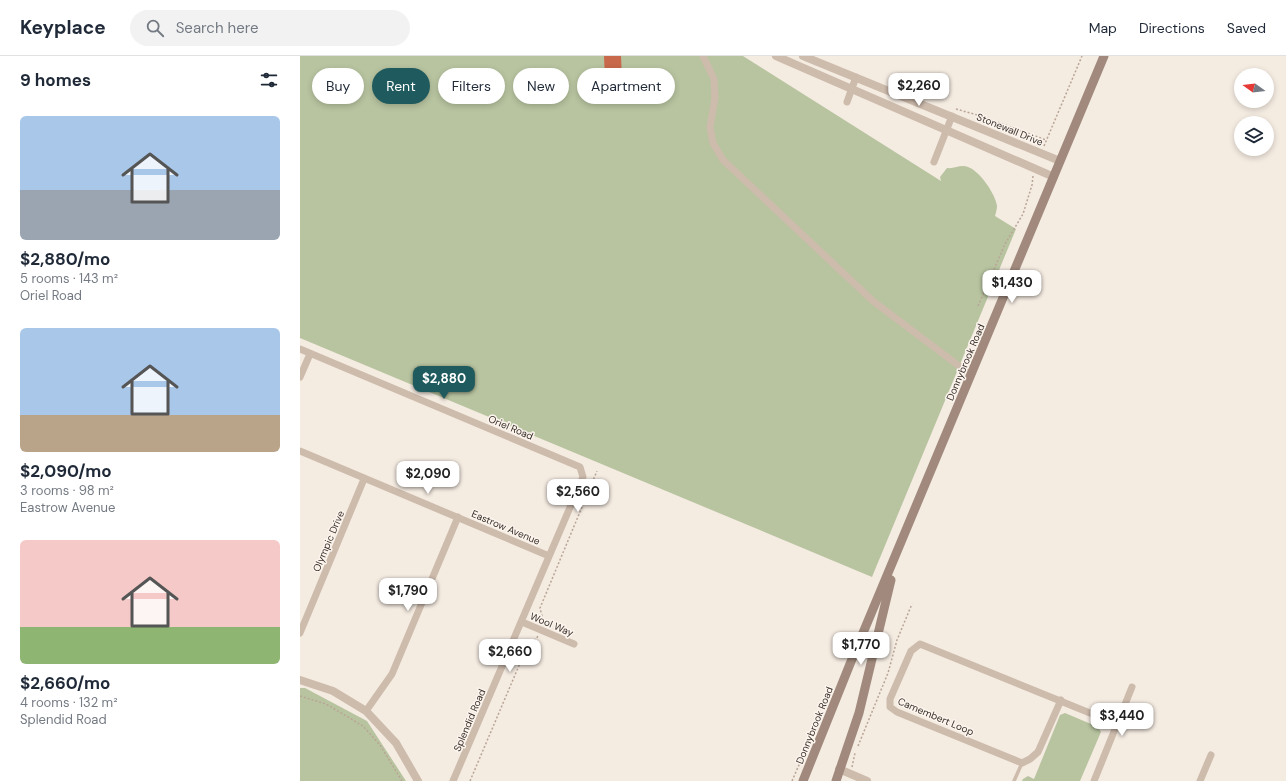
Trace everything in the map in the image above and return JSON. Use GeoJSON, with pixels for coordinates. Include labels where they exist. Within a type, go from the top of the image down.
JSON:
{"type":"FeatureCollection","features":[{"type":"Feature","properties":{"kind":"main road","name":"Donnybrook Road"},"geometry":{"type":"LineString","coordinates":[[803,781],[900,544],[1104,56]]}},
{"type":"Feature","properties":{"kind":"main road","name":"Donnybrook Road"},"geometry":{"type":"LineString","coordinates":[[837,781],[839,769],[859,713],[900,544]]}},
{"type":"Feature","properties":{"kind":"street"},"geometry":{"type":"LineString","coordinates":[[703,56],[714,79],[715,98],[710,127],[713,143],[723,160],[873,301],[971,375]]}},
{"type":"Feature","properties":{"kind":"street"},"geometry":{"type":"LineString","coordinates":[[776,56],[1054,176]]}},
{"type":"Feature","properties":{"kind":"street","name":"Stonewall Drive"},"geometry":{"type":"LineString","coordinates":[[803,56],[1060,161]]}},
{"type":"Feature","properties":{"kind":"street"},"geometry":{"type":"LineString","coordinates":[[847,102],[856,77]]}},
{"type":"Feature","properties":{"kind":"street"},"geometry":{"type":"LineString","coordinates":[[934,162],[952,116]]}},
{"type":"Feature","properties":{"kind":"street","name":"Oriel Road"},"geometry":{"type":"LineString","coordinates":[[300,350],[580,467],[583,477],[549,556]]}},
{"type":"Feature","properties":{"kind":"street"},"geometry":{"type":"LineString","coordinates":[[300,377],[310,354]]}},
{"type":"Feature","properties":{"kind":"street","name":"Eastrow Avenue"},"geometry":{"type":"LineString","coordinates":[[300,451],[549,556]]}},
{"type":"Feature","properties":{"kind":"street","name":"Olympic Drive"},"geometry":{"type":"LineString","coordinates":[[300,633],[364,479]]}},
{"type":"Feature","properties":{"kind":"street"},"geometry":{"type":"LineString","coordinates":[[366,711],[392,674],[458,517]]}},
{"type":"Feature","properties":{"kind":"street","name":"Splendid Road"},"geometry":{"type":"LineString","coordinates":[[453,781],[549,556]]}},
{"type":"Feature","properties":{"kind":"street","name":"Wool Way"},"geometry":{"type":"LineString","coordinates":[[522,622],[574,644]]}},
{"type":"Feature","properties":{"kind":"street","name":"Camembert Loop"},"geometry":{"type":"LineString","coordinates":[[1022,763],[890,708],[890,699],[911,651],[920,644],[1117,724]]}},
{"type":"Feature","properties":{"kind":"street"},"geometry":{"type":"LineString","coordinates":[[300,680],[333,691],[366,711],[396,743],[418,781]]}},
{"type":"Feature","properties":{"kind":"street"},"geometry":{"type":"LineString","coordinates":[[1094,781],[1132,686]]}},
{"type":"Feature","properties":{"kind":"street"},"geometry":{"type":"LineString","coordinates":[[1022,763],[1030,760],[1038,752],[1061,700]]}},
{"type":"Feature","properties":{"kind":"street"},"geometry":{"type":"LineString","coordinates":[[1200,781],[1211,755]]}},
{"type":"Feature","properties":{"kind":"street"},"geometry":{"type":"LineString","coordinates":[[839,769],[867,781]]}},
{"type":"Feature","properties":{"kind":"lane"},"geometry":{"type":"LineString","coordinates":[[1014,781],[1022,763]]}},
{"type":"Feature","properties":{"kind":"path"},"geometry":{"type":"LineString","coordinates":[[1041,153],[1082,56]]}},
{"type":"Feature","properties":{"kind":"path"},"geometry":{"type":"LineString","coordinates":[[952,108],[981,116],[1046,140]]}},
{"type":"Feature","properties":{"kind":"path"},"geometry":{"type":"LineString","coordinates":[[978,306],[1005,244],[1022,214],[1032,186],[1035,168]]}},
{"type":"Feature","properties":{"kind":"path"},"geometry":{"type":"LineString","coordinates":[[849,773],[856,751],[888,673],[896,640],[912,604]]}},
{"type":"Feature","properties":{"kind":"path"},"geometry":{"type":"LineString","coordinates":[[300,696],[326,704],[364,726],[380,745],[402,781]]}},
{"type":"Feature","properties":{"kind":"green space"},"geometry":{"type":"Polygon","coordinates":[[[300,56],[743,56],[941,181],[940,177],[947,168],[965,166],[973,169],[987,184],[994,196],[997,206],[995,216],[1016,229],[872,577],[300,338],[300,56]]]}},
{"type":"Feature","properties":{"kind":"green space"},"geometry":{"type":"Polygon","coordinates":[[[300,688],[305,688],[367,721],[406,781],[300,781],[300,688]]]}},
{"type":"Feature","properties":{"kind":"green space"},"geometry":{"type":"Polygon","coordinates":[[[1065,713],[1098,727],[1101,732],[1080,781],[1022,781],[1028,776],[1034,779],[1060,715],[1065,713]]]}},
{"type":"Feature","properties":{"kind":"building"},"geometry":{"type":"Polygon","coordinates":[[[604,56],[621,56],[622,68],[604,68],[604,56]]]}}]}
